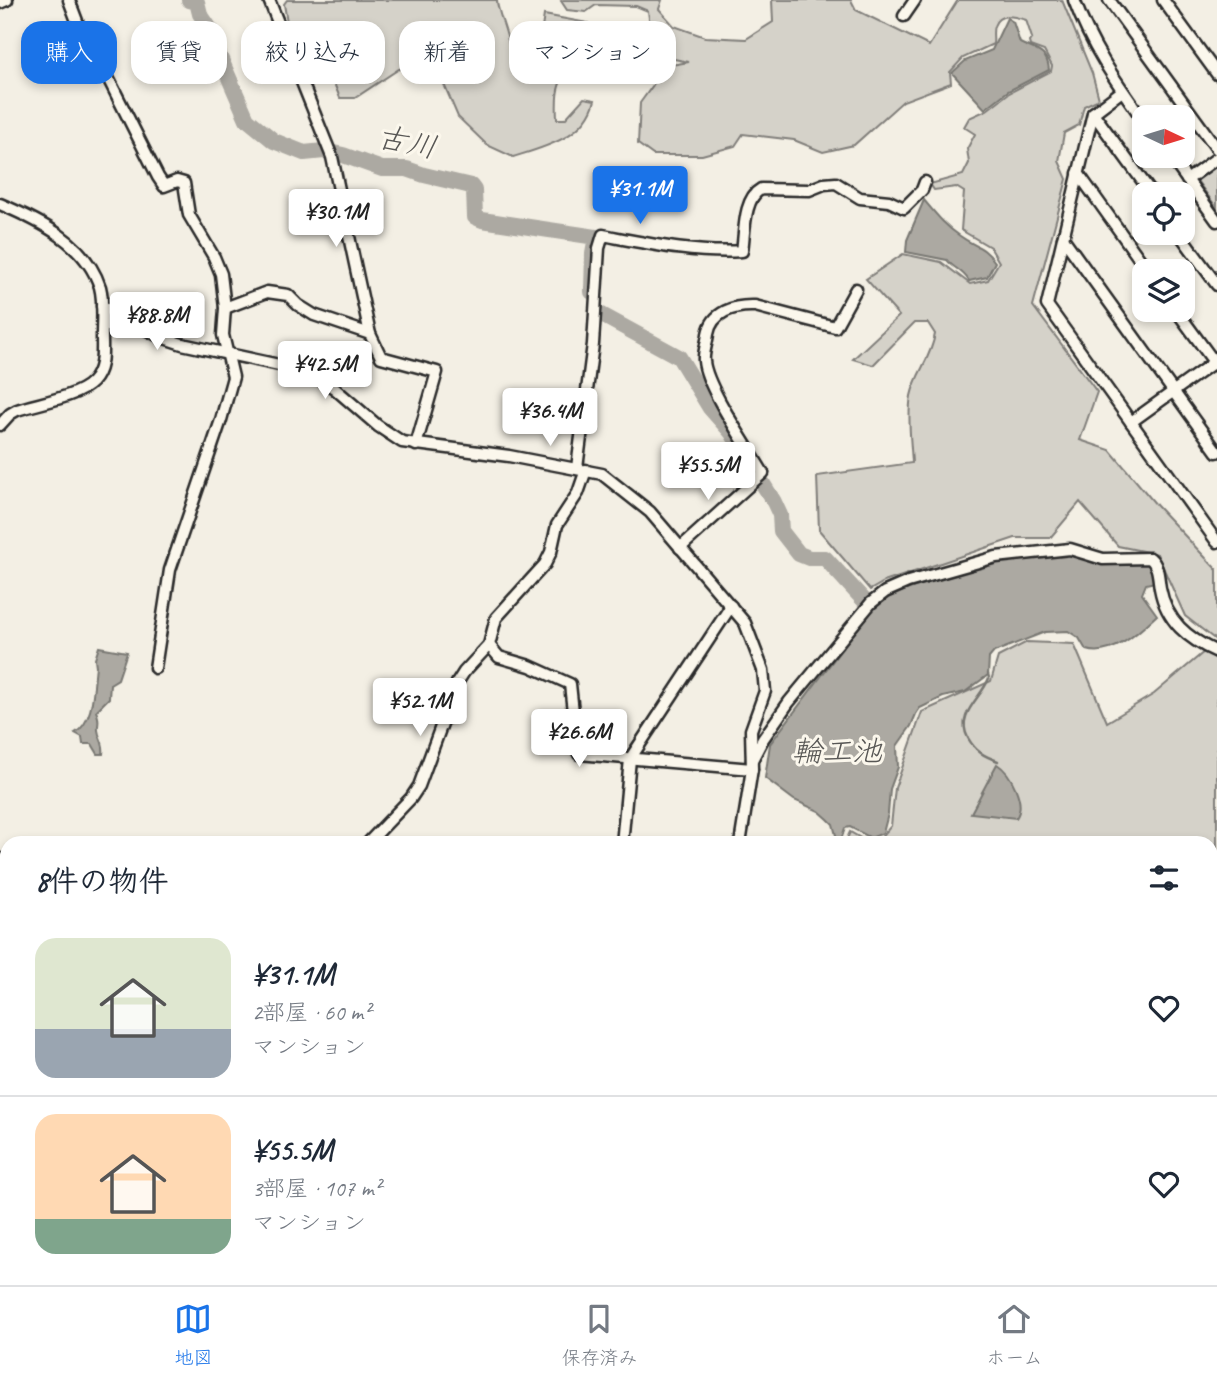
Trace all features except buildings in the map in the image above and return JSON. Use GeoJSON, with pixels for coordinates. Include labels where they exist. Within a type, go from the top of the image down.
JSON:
{"type":"FeatureCollection","features":[{"type":"Feature","properties":{"kind":"street"},"geometry":{"type":"LineString","coordinates":[[0,3],[7,0]]}},
{"type":"Feature","properties":{"kind":"street"},"geometry":{"type":"LineString","coordinates":[[69,0],[80,29],[112,84],[158,177],[164,186],[177,181],[184,183],[189,215],[218,266],[225,308],[223,335],[233,377],[221,421],[170,570],[155,667]]}},
{"type":"Feature","properties":{"kind":"street"},"geometry":{"type":"LineString","coordinates":[[269,0],[331,153],[370,334],[381,356],[437,372],[416,445]]}},
{"type":"Feature","properties":{"kind":"street"},"geometry":{"type":"LineString","coordinates":[[904,16],[915,0]]}},
{"type":"Feature","properties":{"kind":"street"},"geometry":{"type":"LineString","coordinates":[[1074,0],[1089,38],[1133,105]]}},
{"type":"Feature","properties":{"kind":"street"},"geometry":{"type":"LineString","coordinates":[[1109,0],[1217,149]]}},
{"type":"Feature","properties":{"kind":"street"},"geometry":{"type":"LineString","coordinates":[[1163,0],[1217,74]]}},
{"type":"Feature","properties":{"kind":"street"},"geometry":{"type":"LineString","coordinates":[[1122,90],[1093,113],[1047,305],[1217,542]]}},
{"type":"Feature","properties":{"kind":"street"},"geometry":{"type":"LineString","coordinates":[[1093,113],[1143,182]]}},
{"type":"Feature","properties":{"kind":"street"},"geometry":{"type":"LineString","coordinates":[[1187,180],[1217,158]]}},
{"type":"Feature","properties":{"kind":"street"},"geometry":{"type":"LineString","coordinates":[[1178,168],[1217,222]]}},
{"type":"Feature","properties":{"kind":"street"},"geometry":{"type":"LineString","coordinates":[[1078,173],[1139,259]]}},
{"type":"Feature","properties":{"kind":"street"},"geometry":{"type":"LineString","coordinates":[[375,836],[419,786],[457,683],[489,645],[496,618],[548,558],[557,525],[578,493],[593,344],[599,248],[603,235],[696,252],[742,251],[750,201],[761,189],[809,190],[836,183],[860,198],[889,201],[904,208],[922,190],[925,182]]}},
{"type":"Feature","properties":{"kind":"street"},"geometry":{"type":"LineString","coordinates":[[0,204],[35,220],[73,245],[92,269],[100,288],[102,306],[102,361],[100,371],[91,383],[70,394],[17,410],[0,425]]}},
{"type":"Feature","properties":{"kind":"street"},"geometry":{"type":"LineString","coordinates":[[1063,238],[1217,452]]}},
{"type":"Feature","properties":{"kind":"street"},"geometry":{"type":"LineString","coordinates":[[1189,245],[1217,285]]}},
{"type":"Feature","properties":{"kind":"street"},"geometry":{"type":"LineString","coordinates":[[680,548],[764,472],[713,389],[706,371],[703,359],[710,325],[719,315],[744,305],[835,327],[856,289]]}},
{"type":"Feature","properties":{"kind":"street"},"geometry":{"type":"LineString","coordinates":[[225,308],[267,292],[288,295],[314,315],[370,334]]}},
{"type":"Feature","properties":{"kind":"street"},"geometry":{"type":"LineString","coordinates":[[102,306],[161,337],[227,355],[307,372],[334,388],[396,439],[416,445],[509,456],[602,474],[636,500],[650,512],[746,623],[751,634],[765,680],[765,691],[751,730],[752,765],[741,836]]}},
{"type":"Feature","properties":{"kind":"street"},"geometry":{"type":"LineString","coordinates":[[1131,422],[1216,363],[1185,322]]}},
{"type":"Feature","properties":{"kind":"street"},"geometry":{"type":"LineString","coordinates":[[752,765],[763,739],[789,702],[869,606],[885,592],[908,582],[996,557],[1070,550],[1103,559],[1150,558],[1155,563],[1161,593],[1171,617],[1189,637],[1217,652]]}},
{"type":"Feature","properties":{"kind":"street"},"geometry":{"type":"LineString","coordinates":[[623,836],[630,759],[730,606]]}},
{"type":"Feature","properties":{"kind":"street"},"geometry":{"type":"LineString","coordinates":[[489,645],[499,657],[530,666],[570,684],[579,754],[752,765]]}},
{"type":"Feature","properties":{"kind":"shaded area"},"geometry":{"type":"Polygon","coordinates":[[[287,0],[497,0],[509,47],[509,84],[560,84],[557,119],[565,119],[584,98],[595,100],[590,113],[574,132],[551,144],[513,157],[487,145],[458,117],[444,84],[495,84],[495,21],[399,21],[399,69],[385,78],[385,21],[287,21],[284,4],[287,0]]]}},
{"type":"Feature","properties":{"kind":"shaded area"},"geometry":{"type":"Polygon","coordinates":[[[662,0],[659,9],[670,21],[649,21],[648,11],[636,6],[596,5],[586,12],[567,10],[561,1],[662,0]]]}},
{"type":"Feature","properties":{"kind":"shaded area"},"geometry":{"type":"Polygon","coordinates":[[[772,0],[851,0],[856,10],[929,46],[958,0],[1062,0],[1092,73],[1099,99],[1084,106],[1079,125],[1064,133],[1059,161],[1067,179],[1033,306],[1097,392],[1080,440],[1110,450],[1157,506],[1217,570],[1217,641],[1185,616],[1157,554],[1118,546],[1080,502],[1050,538],[1015,538],[884,582],[870,590],[819,530],[817,476],[912,463],[909,421],[911,396],[935,334],[928,323],[914,323],[873,365],[853,359],[899,316],[866,279],[903,254],[941,262],[970,284],[988,280],[999,262],[990,247],[961,230],[964,192],[956,187],[934,190],[930,184],[963,175],[969,163],[967,149],[975,134],[964,127],[969,118],[1051,71],[1052,66],[1044,51],[1030,46],[1032,38],[1026,20],[1008,16],[1000,18],[993,28],[993,44],[963,58],[950,72],[951,83],[903,101],[854,145],[823,152],[794,140],[743,134],[735,146],[702,155],[653,155],[638,144],[640,103],[653,84],[676,84],[676,64],[689,62],[676,59],[676,27],[705,37],[746,39],[773,22],[772,0]]]}},
{"type":"Feature","properties":{"kind":"shaded area"},"geometry":{"type":"Polygon","coordinates":[[[544,15],[577,21],[543,21],[544,15]]]}},
{"type":"Feature","properties":{"kind":"shaded area"},"geometry":{"type":"Polygon","coordinates":[[[334,84],[376,84],[355,98],[340,98],[334,84]]]}},
{"type":"Feature","properties":{"kind":"shaded area"},"geometry":{"type":"Polygon","coordinates":[[[1217,163],[1217,208],[1198,182],[1198,177],[1217,163]]]}},
{"type":"Feature","properties":{"kind":"shaded area"},"geometry":{"type":"Polygon","coordinates":[[[1217,641],[1217,836],[882,836],[891,826],[895,788],[922,712],[991,681],[998,657],[1027,642],[1074,644],[1107,722],[1154,694],[1217,641]]]}},
{"type":"Feature","properties":{"kind":"water"},"geometry":{"type":"Polygon","coordinates":[[[1007,18],[1013,22],[1020,43],[1043,55],[1049,70],[1008,91],[985,109],[952,73],[965,61],[992,50],[1007,18]]]}},
{"type":"Feature","properties":{"kind":"water"},"geometry":{"type":"Polygon","coordinates":[[[924,200],[950,228],[991,256],[995,262],[987,277],[969,281],[947,260],[906,252],[907,240],[924,200]]]}},
{"type":"Feature","properties":{"kind":"water","name":"輪工池"},"geometry":{"type":"Polygon","coordinates":[[[1068,552],[1148,563],[1153,570],[1155,582],[1146,584],[1142,594],[1157,615],[1124,642],[1106,650],[1086,650],[1079,638],[1068,631],[1045,632],[994,652],[989,658],[988,675],[965,692],[943,697],[920,708],[916,714],[897,746],[898,767],[890,789],[883,833],[867,836],[850,827],[845,828],[842,836],[836,836],[833,824],[819,811],[794,800],[765,778],[770,744],[872,609],[887,596],[987,564],[1068,552]]]}},
{"type":"Feature","properties":{"kind":"water"},"geometry":{"type":"Polygon","coordinates":[[[99,647],[127,652],[118,679],[110,684],[109,698],[96,711],[103,754],[98,754],[92,744],[83,744],[82,737],[75,733],[82,728],[90,712],[95,659],[99,647]]]}},
{"type":"Feature","properties":{"kind":"water"},"geometry":{"type":"Polygon","coordinates":[[[997,764],[1007,774],[1018,796],[1020,804],[1016,818],[971,813],[997,764]]]}},
{"type":"Feature","properties":{"kind":"waterway","name":"古川"},"geometry":{"type":"LineString","coordinates":[[189,0],[197,2],[200,14],[213,33],[215,46],[247,119],[274,141],[304,153],[324,151],[382,169],[407,169],[471,186],[474,190],[475,217],[482,220],[596,237],[592,292]]}},
{"type":"Feature","properties":{"kind":"waterway","name":"古川"},"geometry":{"type":"LineString","coordinates":[[600,314],[679,357],[710,408],[732,433],[774,502],[780,515],[781,531],[799,554],[809,558],[825,558],[872,609]]}},
{"type":"Feature","properties":{"kind":"waterway"},"geometry":{"type":"LineString","coordinates":[[626,754],[726,605]]}},
{"type":"Feature","properties":{"kind":"waterway"},"geometry":{"type":"LineString","coordinates":[[988,674],[986,685],[967,714],[965,729],[977,750],[998,761]]}}]}
